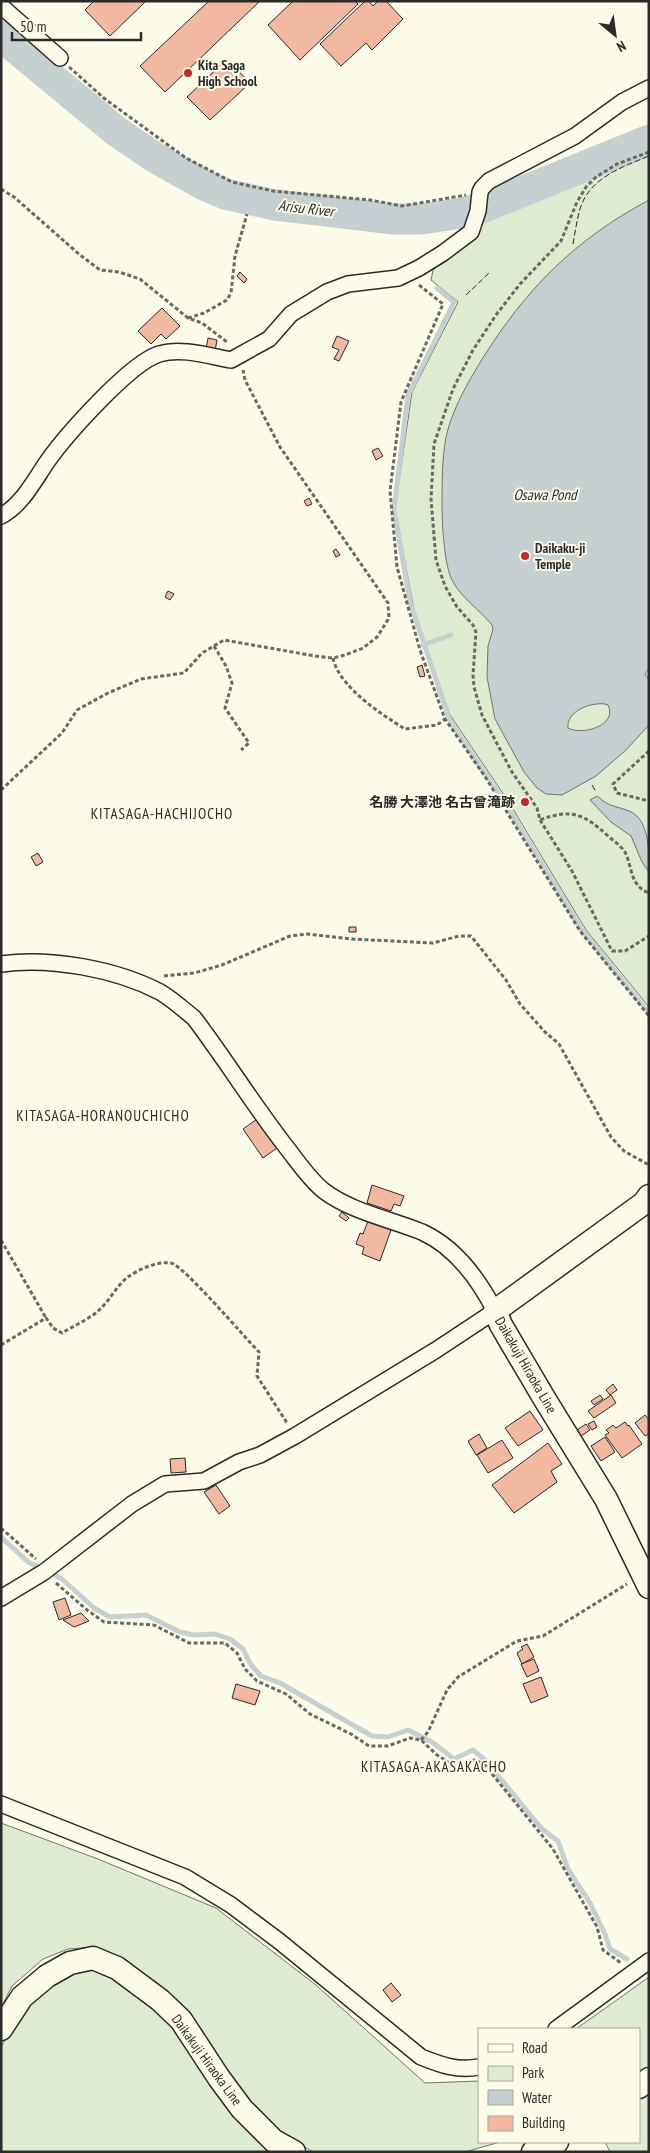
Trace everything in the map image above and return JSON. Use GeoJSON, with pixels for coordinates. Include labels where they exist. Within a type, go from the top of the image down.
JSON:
{"type":"FeatureCollection","features":[{"type":"Feature","properties":{"kind":"main road","name":"Daikakuji Hiraoka Line"},"geometry":{"type":"LineString","coordinates":[[646,1581],[606,1499],[539,1390],[495,1311],[644,1203],[649,1196]]}},
{"type":"Feature","properties":{"kind":"main road","name":"Daikakuji Hiraoka Line"},"geometry":{"type":"LineString","coordinates":[[1,2029],[22,1997],[47,1976],[70,1963],[92,1958],[117,1968],[160,2000],[181,2020],[242,2109],[274,2141],[294,2152]]}},
{"type":"Feature","properties":{"kind":"street"},"geometry":{"type":"LineString","coordinates":[[1,6],[60,58]]}},
{"type":"Feature","properties":{"kind":"street"},"geometry":{"type":"LineString","coordinates":[[1,516],[11,511],[19,503],[52,456],[106,394],[138,366],[159,354],[194,353],[231,360],[269,339],[291,314],[328,292],[348,284],[398,278],[418,268],[471,232],[478,212],[480,193],[489,181],[574,136],[622,102],[649,88]]}},
{"type":"Feature","properties":{"kind":"street"},"geometry":{"type":"LineString","coordinates":[[1,964],[18,962],[68,965],[105,972],[160,992],[194,1018],[257,1109],[311,1179],[324,1191],[343,1202],[423,1233],[452,1252],[487,1296],[495,1311],[296,1436],[204,1481],[165,1484],[132,1504],[46,1570],[1,1598]]}},
{"type":"Feature","properties":{"kind":"street"},"geometry":{"type":"LineString","coordinates":[[1,1804],[184,1877],[231,1905],[279,1941],[421,2057],[448,2068],[468,2069],[478,2067]]}},
{"type":"Feature","properties":{"kind":"street"},"geometry":{"type":"LineString","coordinates":[[557,2028],[649,1961]]}},
{"type":"Feature","properties":{"kind":"path"},"geometry":{"type":"LineString","coordinates":[[60,58],[105,100],[186,158],[232,182],[273,191],[370,200],[402,206],[480,193]]}},
{"type":"Feature","properties":{"kind":"path"},"geometry":{"type":"LineString","coordinates":[[649,152],[610,168],[596,177],[586,187],[577,202],[561,242],[520,284],[496,315],[473,350],[453,389],[434,444],[431,500],[436,560],[457,608],[473,625],[476,632],[472,674],[482,715],[512,772],[537,808],[540,820],[572,871],[612,951],[625,951],[649,936]]}},
{"type":"Feature","properties":{"kind":"path"},"geometry":{"type":"LineString","coordinates":[[1,189],[14,197],[80,255],[100,270],[119,272],[140,279],[188,318],[202,323],[241,356],[246,380],[280,448],[388,602],[390,618],[377,638],[363,648],[333,658],[224,640],[202,653],[184,673],[141,679],[108,693],[77,710],[62,733],[1,790]]}},
{"type":"Feature","properties":{"kind":"path"},"geometry":{"type":"LineString","coordinates":[[188,318],[204,313],[227,300],[231,293],[235,256],[247,214]]}},
{"type":"Feature","properties":{"kind":"path"},"geometry":{"type":"LineString","coordinates":[[405,274],[443,304],[401,402],[390,491],[397,567],[420,650],[445,719],[486,778],[580,931],[649,1016]]}},
{"type":"Feature","properties":{"kind":"path"},"geometry":{"type":"LineString","coordinates":[[214,646],[226,666],[232,684],[225,708],[248,743],[241,750]]}},
{"type":"Feature","properties":{"kind":"path"},"geometry":{"type":"LineString","coordinates":[[333,658],[340,675],[353,690],[405,729],[437,725],[445,719]]}},
{"type":"Feature","properties":{"kind":"path"},"geometry":{"type":"LineString","coordinates":[[649,751],[613,784],[618,793],[649,801]]}},
{"type":"Feature","properties":{"kind":"path"},"geometry":{"type":"LineString","coordinates":[[540,820],[556,814],[569,812],[588,820],[623,850],[630,862],[631,876],[649,894]]}},
{"type":"Feature","properties":{"kind":"path"},"geometry":{"type":"LineString","coordinates":[[132,981],[194,973],[222,965],[290,936],[307,934],[351,939],[388,939],[433,943],[459,936],[471,936],[506,980],[520,1004],[545,1032],[559,1044],[611,1137],[624,1151],[649,1164]]}},
{"type":"Feature","properties":{"kind":"path"},"geometry":{"type":"LineString","coordinates":[[1,1240],[46,1318],[53,1328],[62,1333],[98,1312],[127,1278],[140,1270],[155,1265],[172,1263],[180,1268],[259,1352],[257,1376],[296,1436]]}},
{"type":"Feature","properties":{"kind":"path"},"geometry":{"type":"LineString","coordinates":[[1,1344],[46,1318]]}},
{"type":"Feature","properties":{"kind":"path"},"geometry":{"type":"LineString","coordinates":[[1,1528],[87,1610],[104,1622],[154,1625],[189,1643],[225,1643],[237,1653],[245,1669],[257,1681],[286,1694],[310,1714],[351,1734],[369,1746],[388,1746],[410,1738],[421,1740],[437,1755],[451,1764],[475,1760],[484,1764],[553,1849],[597,1928],[603,1950],[632,1973]]}},
{"type":"Feature","properties":{"kind":"path"},"geometry":{"type":"LineString","coordinates":[[421,1740],[428,1732],[448,1690],[458,1677],[516,1641],[543,1636],[646,1581]]}},
{"type":"Feature","properties":{"kind":"green space","name":"Osawa Pond"},"geometry":{"type":"Polygon","coordinates":[[[649,144],[649,1007],[586,930],[508,801],[450,715],[415,616],[395,508],[412,392],[458,302],[431,280],[433,270],[479,233],[484,214],[649,144]]]}},
{"type":"Feature","properties":{"kind":"green space"},"geometry":{"type":"Polygon","coordinates":[[[1,1823],[98,1859],[216,1908],[316,1985],[425,2083],[478,2081],[478,2143],[496,2143],[465,2152],[313,2152],[287,2136],[259,2113],[124,1962],[96,1947],[68,1949],[43,1959],[12,1986],[1,2008],[1,1823]]]}},
{"type":"Feature","properties":{"kind":"green space"},"geometry":{"type":"Polygon","coordinates":[[[94,1966],[122,1983],[148,2003],[171,2025],[193,2049],[274,2152],[1,2152],[1,2047],[26,2004],[70,1971],[94,1966]]]}},
{"type":"Feature","properties":{"kind":"green space"},"geometry":{"type":"Polygon","coordinates":[[[649,1977],[649,2152],[610,2152],[606,2143],[640,2143],[640,2028],[577,2028],[649,1977]]]}},
{"type":"Feature","properties":{"kind":"water","name":"Osawa Pond"},"geometry":{"type":"Polygon","coordinates":[[[649,200],[649,668],[645,674],[649,680],[649,725],[626,750],[596,776],[562,795],[546,794],[537,788],[524,772],[495,719],[487,677],[488,646],[493,629],[492,625],[456,587],[449,573],[442,513],[446,437],[452,417],[465,388],[498,335],[515,312],[553,269],[597,232],[649,200]],[[599,704],[580,709],[571,717],[568,722],[568,728],[582,731],[590,730],[604,723],[610,712],[608,705],[599,704]]]}},
{"type":"Feature","properties":{"kind":"water"},"geometry":{"type":"Polygon","coordinates":[[[597,796],[609,804],[629,811],[641,821],[647,837],[649,872],[642,862],[631,836],[611,822],[590,800],[597,796]]]}},
{"type":"Feature","properties":{"kind":"building"},"geometry":{"type":"Polygon","coordinates":[[[94,1],[146,1],[110,36],[85,10],[94,1]]]}},
{"type":"Feature","properties":{"kind":"building"},"geometry":{"type":"Polygon","coordinates":[[[209,1],[260,1],[165,92],[140,66],[209,1]]]}},
{"type":"Feature","properties":{"kind":"building"},"geometry":{"type":"Polygon","coordinates":[[[293,1],[355,1],[358,4],[300,60],[268,25],[293,1]]]}},
{"type":"Feature","properties":{"kind":"building"},"geometry":{"type":"Polygon","coordinates":[[[365,1],[369,1],[373,6],[378,1],[386,1],[403,19],[372,50],[366,43],[341,66],[320,44],[365,1]]]}},
{"type":"Feature","properties":{"kind":"building"},"geometry":{"type":"Polygon","coordinates":[[[227,59],[250,83],[210,120],[187,97],[227,59]]]}},
{"type":"Feature","properties":{"kind":"building"},"geometry":{"type":"Polygon","coordinates":[[[240,272],[247,279],[244,283],[237,276],[240,272]]]}},
{"type":"Feature","properties":{"kind":"building"},"geometry":{"type":"Polygon","coordinates":[[[162,308],[180,326],[166,339],[161,334],[151,344],[138,331],[162,308]]]}},
{"type":"Feature","properties":{"kind":"building"},"geometry":{"type":"Polygon","coordinates":[[[337,336],[349,341],[339,361],[334,359],[339,350],[332,347],[337,336]]]}},
{"type":"Feature","properties":{"kind":"building"},"geometry":{"type":"Polygon","coordinates":[[[208,338],[217,340],[215,351],[206,349],[208,338]]]}},
{"type":"Feature","properties":{"kind":"building"},"geometry":{"type":"Polygon","coordinates":[[[378,448],[383,456],[376,460],[372,451],[378,448]]]}},
{"type":"Feature","properties":{"kind":"building"},"geometry":{"type":"Polygon","coordinates":[[[309,498],[312,504],[307,506],[304,501],[309,498]]]}},
{"type":"Feature","properties":{"kind":"building"},"geometry":{"type":"Polygon","coordinates":[[[336,549],[340,555],[336,557],[333,551],[336,549]]]}},
{"type":"Feature","properties":{"kind":"building"},"geometry":{"type":"Polygon","coordinates":[[[168,591],[174,594],[170,600],[165,597],[168,591]]]}},
{"type":"Feature","properties":{"kind":"building"},"geometry":{"type":"Polygon","coordinates":[[[422,665],[425,676],[420,677],[417,667],[422,665]]]}},
{"type":"Feature","properties":{"kind":"building"},"geometry":{"type":"Polygon","coordinates":[[[38,853],[43,862],[36,866],[31,857],[38,853]]]}},
{"type":"Feature","properties":{"kind":"building"},"geometry":{"type":"Polygon","coordinates":[[[349,927],[356,927],[356,932],[349,932],[349,927]]]}},
{"type":"Feature","properties":{"kind":"building"},"geometry":{"type":"Polygon","coordinates":[[[257,1119],[277,1148],[263,1158],[243,1129],[257,1119]]]}},
{"type":"Feature","properties":{"kind":"building"},"geometry":{"type":"Polygon","coordinates":[[[372,1185],[404,1196],[400,1206],[394,1204],[391,1211],[367,1203],[372,1185]]]}},
{"type":"Feature","properties":{"kind":"building"},"geometry":{"type":"Polygon","coordinates":[[[342,1212],[349,1218],[346,1221],[339,1216],[342,1212]]]}},
{"type":"Feature","properties":{"kind":"building"},"geometry":{"type":"Polygon","coordinates":[[[368,1221],[391,1230],[380,1261],[362,1254],[364,1247],[356,1244],[360,1233],[363,1234],[368,1221]]]}},
{"type":"Feature","properties":{"kind":"building"},"geometry":{"type":"Polygon","coordinates":[[[613,1384],[617,1390],[610,1395],[606,1390],[613,1384]]]}},
{"type":"Feature","properties":{"kind":"building"},"geometry":{"type":"Polygon","coordinates":[[[600,1395],[603,1399],[594,1405],[591,1401],[600,1395]]]}},
{"type":"Feature","properties":{"kind":"building"},"geometry":{"type":"Polygon","coordinates":[[[611,1395],[616,1403],[594,1418],[588,1411],[611,1395]]]}},
{"type":"Feature","properties":{"kind":"building"},"geometry":{"type":"Polygon","coordinates":[[[530,1411],[543,1430],[518,1446],[505,1428],[530,1411]]]}},
{"type":"Feature","properties":{"kind":"building"},"geometry":{"type":"Polygon","coordinates":[[[645,1415],[649,1420],[649,1434],[645,1436],[635,1423],[645,1415]]]}},
{"type":"Feature","properties":{"kind":"building"},"geometry":{"type":"Polygon","coordinates":[[[594,1421],[597,1427],[592,1430],[588,1424],[594,1421]]]}},
{"type":"Feature","properties":{"kind":"building"},"geometry":{"type":"Polygon","coordinates":[[[625,1422],[642,1444],[622,1458],[605,1435],[609,1433],[606,1430],[613,1425],[616,1428],[625,1422]]]}},
{"type":"Feature","properties":{"kind":"building"},"geometry":{"type":"Polygon","coordinates":[[[586,1424],[590,1430],[578,1438],[574,1432],[586,1424]]]}},
{"type":"Feature","properties":{"kind":"building"},"geometry":{"type":"Polygon","coordinates":[[[479,1434],[487,1448],[476,1455],[468,1441],[479,1434]]]}},
{"type":"Feature","properties":{"kind":"building"},"geometry":{"type":"Polygon","coordinates":[[[605,1437],[615,1452],[601,1461],[591,1446],[605,1437]]]}},
{"type":"Feature","properties":{"kind":"building"},"geometry":{"type":"Polygon","coordinates":[[[502,1440],[513,1458],[488,1473],[477,1455],[502,1440]]]}},
{"type":"Feature","properties":{"kind":"building"},"geometry":{"type":"Polygon","coordinates":[[[548,1443],[562,1464],[551,1471],[557,1482],[514,1513],[492,1485],[548,1443]]]}},
{"type":"Feature","properties":{"kind":"building"},"geometry":{"type":"Polygon","coordinates":[[[185,1458],[186,1472],[171,1473],[170,1459],[185,1458]]]}},
{"type":"Feature","properties":{"kind":"building"},"geometry":{"type":"Polygon","coordinates":[[[216,1485],[230,1506],[219,1514],[204,1492],[216,1485]]]}},
{"type":"Feature","properties":{"kind":"building"},"geometry":{"type":"Polygon","coordinates":[[[65,1598],[71,1615],[59,1620],[53,1602],[65,1598]]]}},
{"type":"Feature","properties":{"kind":"building"},"geometry":{"type":"Polygon","coordinates":[[[81,1613],[89,1621],[74,1627],[63,1620],[81,1613]]]}},
{"type":"Feature","properties":{"kind":"building"},"geometry":{"type":"Polygon","coordinates":[[[527,1644],[534,1657],[522,1664],[517,1653],[523,1649],[521,1647],[527,1644]]]}},
{"type":"Feature","properties":{"kind":"building"},"geometry":{"type":"Polygon","coordinates":[[[534,1659],[539,1671],[527,1677],[521,1664],[534,1659]]]}},
{"type":"Feature","properties":{"kind":"building"},"geometry":{"type":"Polygon","coordinates":[[[541,1677],[548,1696],[531,1703],[523,1684],[541,1677]]]}},
{"type":"Feature","properties":{"kind":"building"},"geometry":{"type":"Polygon","coordinates":[[[236,1684],[260,1691],[255,1705],[232,1698],[236,1684]]]}},
{"type":"Feature","properties":{"kind":"building"},"geometry":{"type":"Polygon","coordinates":[[[391,1983],[401,1995],[392,2002],[383,1990],[391,1983]]]}},
{"type":"Feature","properties":{"kind":"waterway","name":"Arisu River"},"geometry":{"type":"LineString","coordinates":[[1,36],[116,131],[154,157],[204,185],[225,194],[275,205],[394,219],[422,219],[462,213],[487,206],[649,140]]}},
{"type":"Feature","properties":{"kind":"waterway"},"geometry":{"type":"LineString","coordinates":[[437,288],[454,302],[408,395],[394,509],[410,602],[450,721],[507,806],[582,930],[649,1013]]}},
{"type":"Feature","properties":{"kind":"waterway"},"geometry":{"type":"LineString","coordinates":[[423,645],[451,635]]}},
{"type":"Feature","properties":{"kind":"waterway"},"geometry":{"type":"LineString","coordinates":[[1,1537],[28,1562],[62,1579],[94,1608],[110,1617],[146,1615],[180,1632],[194,1635],[215,1634],[230,1639],[243,1649],[251,1665],[261,1676],[280,1683],[372,1736],[388,1737],[408,1730],[432,1742],[454,1759],[473,1750],[485,1760],[542,1829],[558,1841],[568,1869],[590,1903],[610,1949],[627,1959]]}},
{"type":"Feature","properties":{"kind":"fence"},"geometry":{"type":"LineString","coordinates":[[573,244],[580,209],[584,198],[591,189],[618,169],[649,156]]}},
{"type":"Feature","properties":{"kind":"fence"},"geometry":{"type":"LineString","coordinates":[[466,295],[490,272]]}},
{"type":"Feature","properties":{"kind":"fence"},"geometry":{"type":"LineString","coordinates":[[592,785],[596,792]]}},
{"type":"Feature","properties":{"kind":"place","name":"Kita Saga High School"},"geometry":{"type":"Point","coordinates":[188,73]}},
{"type":"Feature","properties":{"kind":"place","name":"Daikaku-ji Temple"},"geometry":{"type":"Point","coordinates":[525,556]}},
{"type":"Feature","properties":{"kind":"place","name":"名勝 大澤池 名古曾滝跡"},"geometry":{"type":"Point","coordinates":[525,802]}},
{"type":"Feature","properties":{"kind":"district","name":"KITASAGA-HACHIJOCHO"},"geometry":{"type":"Point","coordinates":[162,813]}},
{"type":"Feature","properties":{"kind":"district","name":"KITASAGA-HORANOUCHICHO"},"geometry":{"type":"Point","coordinates":[103,1115]}},
{"type":"Feature","properties":{"kind":"district","name":"KITASAGA-AKASAKACHO"},"geometry":{"type":"Point","coordinates":[434,1766]}}]}
